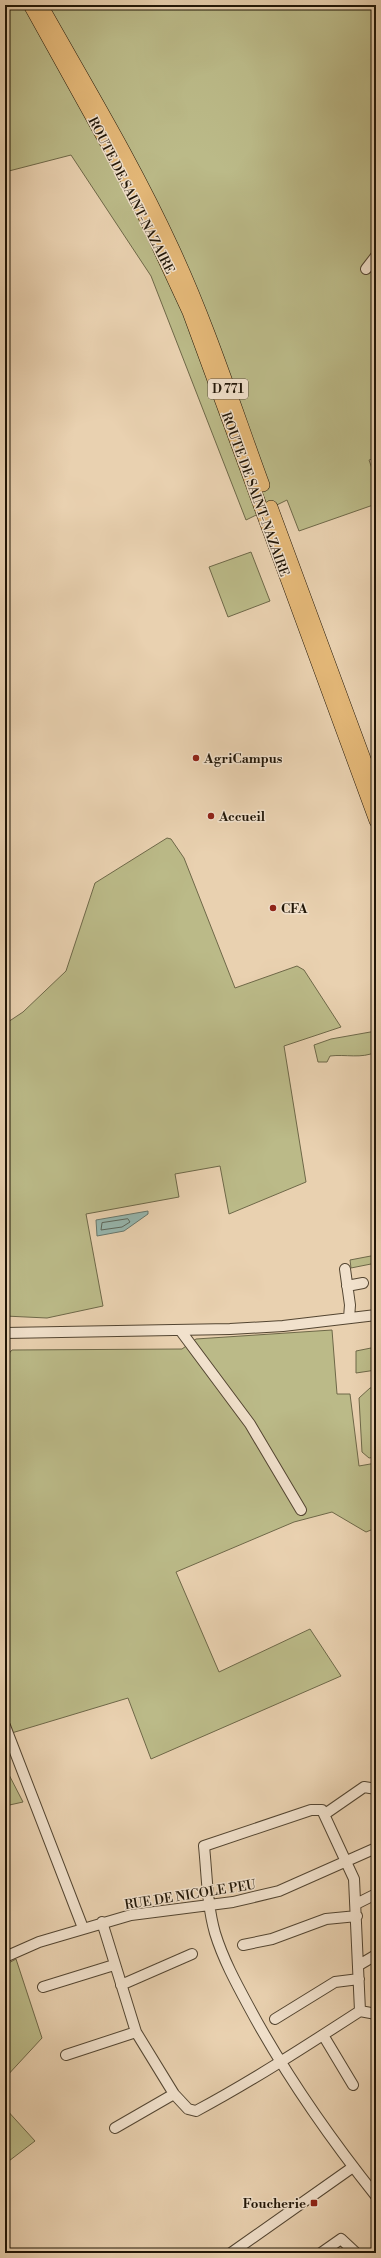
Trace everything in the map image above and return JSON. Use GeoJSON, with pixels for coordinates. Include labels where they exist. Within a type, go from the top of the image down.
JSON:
{"type":"FeatureCollection","features":[{"type":"Feature","properties":{"kind":"main road","name":"ROUTE DE SAINT-NAZAIRE"},"geometry":{"type":"LineString","coordinates":[[30,5],[131,187],[162,250],[189,312],[376,821]]}},
{"type":"Feature","properties":{"kind":"main road","name":"ROUTE DE SAINT-NAZAIRE"},"geometry":{"type":"LineString","coordinates":[[41,5],[130,164],[172,248],[227,385],[376,791]]}},
{"type":"Feature","properties":{"kind":"street"},"geometry":{"type":"LineString","coordinates":[[366,269],[376,256]]}},
{"type":"Feature","properties":{"kind":"street"},"geometry":{"type":"LineString","coordinates":[[345,1269],[350,1305],[349,1318]]}},
{"type":"Feature","properties":{"kind":"street"},"geometry":{"type":"LineString","coordinates":[[347,1286],[363,1283]]}},
{"type":"Feature","properties":{"kind":"street"},"geometry":{"type":"LineString","coordinates":[[5,1333],[180,1330],[283,1326],[376,1315]]}},
{"type":"Feature","properties":{"kind":"street"},"geometry":{"type":"LineString","coordinates":[[180,1330],[250,1424],[301,1510]]}},
{"type":"Feature","properties":{"kind":"street"},"geometry":{"type":"LineString","coordinates":[[5,1726],[83,1928]]}},
{"type":"Feature","properties":{"kind":"street"},"geometry":{"type":"LineString","coordinates":[[325,1814],[364,1787],[376,1789]]}},
{"type":"Feature","properties":{"kind":"street"},"geometry":{"type":"LineString","coordinates":[[360,2012],[357,1916],[354,1879],[322,1810],[311,1810],[204,1846],[210,1906],[215,1933],[229,1970],[280,2062],[353,2167],[376,2196]]}},
{"type":"Feature","properties":{"kind":"street","name":"RUE DE NICOLE PEU"},"geometry":{"type":"LineString","coordinates":[[5,1956],[39,1942],[102,1922],[131,1915],[172,1908],[210,1906],[249,1900],[279,1891],[376,1848]]}},
{"type":"Feature","properties":{"kind":"street"},"geometry":{"type":"LineString","coordinates":[[356,1904],[376,1894]]}},
{"type":"Feature","properties":{"kind":"street"},"geometry":{"type":"LineString","coordinates":[[243,1945],[272,1939],[326,1920],[357,1916]]}},
{"type":"Feature","properties":{"kind":"street"},"geometry":{"type":"LineString","coordinates":[[102,1922],[114,1965],[136,2032],[174,2094],[188,2109],[196,2111],[258,2077],[360,2012],[376,2014]]}},
{"type":"Feature","properties":{"kind":"street"},"geometry":{"type":"LineString","coordinates":[[121,1985],[192,1954]]}},
{"type":"Feature","properties":{"kind":"street"},"geometry":{"type":"LineString","coordinates":[[359,1965],[376,1955]]}},
{"type":"Feature","properties":{"kind":"street"},"geometry":{"type":"LineString","coordinates":[[43,1987],[114,1965]]}},
{"type":"Feature","properties":{"kind":"street"},"geometry":{"type":"LineString","coordinates":[[274,2019],[335,1982],[359,1979]]}},
{"type":"Feature","properties":{"kind":"street"},"geometry":{"type":"LineString","coordinates":[[66,2055],[136,2032]]}},
{"type":"Feature","properties":{"kind":"street"},"geometry":{"type":"LineString","coordinates":[[323,2035],[353,2085]]}},
{"type":"Feature","properties":{"kind":"street"},"geometry":{"type":"LineString","coordinates":[[115,2128],[174,2094]]}},
{"type":"Feature","properties":{"kind":"street"},"geometry":{"type":"LineString","coordinates":[[231,2253],[353,2167]]}},
{"type":"Feature","properties":{"kind":"street"},"geometry":{"type":"LineString","coordinates":[[321,2253],[341,2239],[356,2253]]}},
{"type":"Feature","properties":{"kind":"shaded area"},"geometry":{"type":"Polygon","coordinates":[[[5,5],[376,5],[376,458],[369,460],[376,480],[376,504],[299,531],[287,500],[246,520],[151,276],[71,155],[5,172],[5,5]]]}},
{"type":"Feature","properties":{"kind":"shaded area"},"geometry":{"type":"Polygon","coordinates":[[[251,552],[270,601],[228,617],[209,567],[251,552]]]}},
{"type":"Feature","properties":{"kind":"shaded area"},"geometry":{"type":"Polygon","coordinates":[[[167,838],[171,839],[184,858],[235,988],[297,966],[304,970],[341,1027],[284,1046],[306,1182],[229,1214],[220,1166],[175,1174],[179,1197],[86,1214],[103,1306],[47,1318],[5,1316],[5,1024],[23,1012],[66,971],[95,883],[167,838]]]}},
{"type":"Feature","properties":{"kind":"shaded area"},"geometry":{"type":"Polygon","coordinates":[[[376,1031],[376,1052],[359,1056],[330,1056],[327,1062],[318,1062],[314,1045],[331,1039],[376,1031]]]}},
{"type":"Feature","properties":{"kind":"shaded area"},"geometry":{"type":"Polygon","coordinates":[[[376,1255],[376,1263],[351,1268],[350,1260],[376,1255]]]}},
{"type":"Feature","properties":{"kind":"shaded area"},"geometry":{"type":"Polygon","coordinates":[[[332,1330],[337,1394],[350,1394],[359,1466],[376,1463],[376,1528],[366,1532],[332,1512],[294,1522],[176,1572],[219,1672],[310,1629],[341,1676],[151,1759],[128,1698],[5,1735],[5,1358],[12,1350],[182,1349],[196,1339],[332,1330]]]}},
{"type":"Feature","properties":{"kind":"shaded area"},"geometry":{"type":"Polygon","coordinates":[[[376,1347],[376,1370],[356,1373],[356,1351],[376,1347]]]}},
{"type":"Feature","properties":{"kind":"shaded area"},"geometry":{"type":"Polygon","coordinates":[[[376,1387],[376,1457],[369,1458],[362,1452],[359,1398],[370,1388],[376,1387]]]}},
{"type":"Feature","properties":{"kind":"shaded area"},"geometry":{"type":"Polygon","coordinates":[[[5,1767],[23,1802],[5,1806],[5,1767]]]}},
{"type":"Feature","properties":{"kind":"shaded area"},"geometry":{"type":"Polygon","coordinates":[[[16,1959],[42,2038],[5,2078],[5,1965],[16,1959]]]}},
{"type":"Feature","properties":{"kind":"shaded area"},"geometry":{"type":"Polygon","coordinates":[[[5,2108],[35,2141],[5,2164],[5,2108]]]}},
{"type":"Feature","properties":{"kind":"water"},"geometry":{"type":"Polygon","coordinates":[[[148,1211],[148,1214],[124,1231],[97,1236],[96,1220],[148,1211]]]}},
{"type":"Feature","properties":{"kind":"place","name":"AgriCampus"},"geometry":{"type":"Point","coordinates":[196,758]}},
{"type":"Feature","properties":{"kind":"place","name":"Accueil"},"geometry":{"type":"Point","coordinates":[211,816]}},
{"type":"Feature","properties":{"kind":"place","name":"CFA"},"geometry":{"type":"Point","coordinates":[273,908]}},
{"type":"Feature","properties":{"kind":"place","name":"Foucherie"},"geometry":{"type":"Point","coordinates":[314,2203]}}]}
